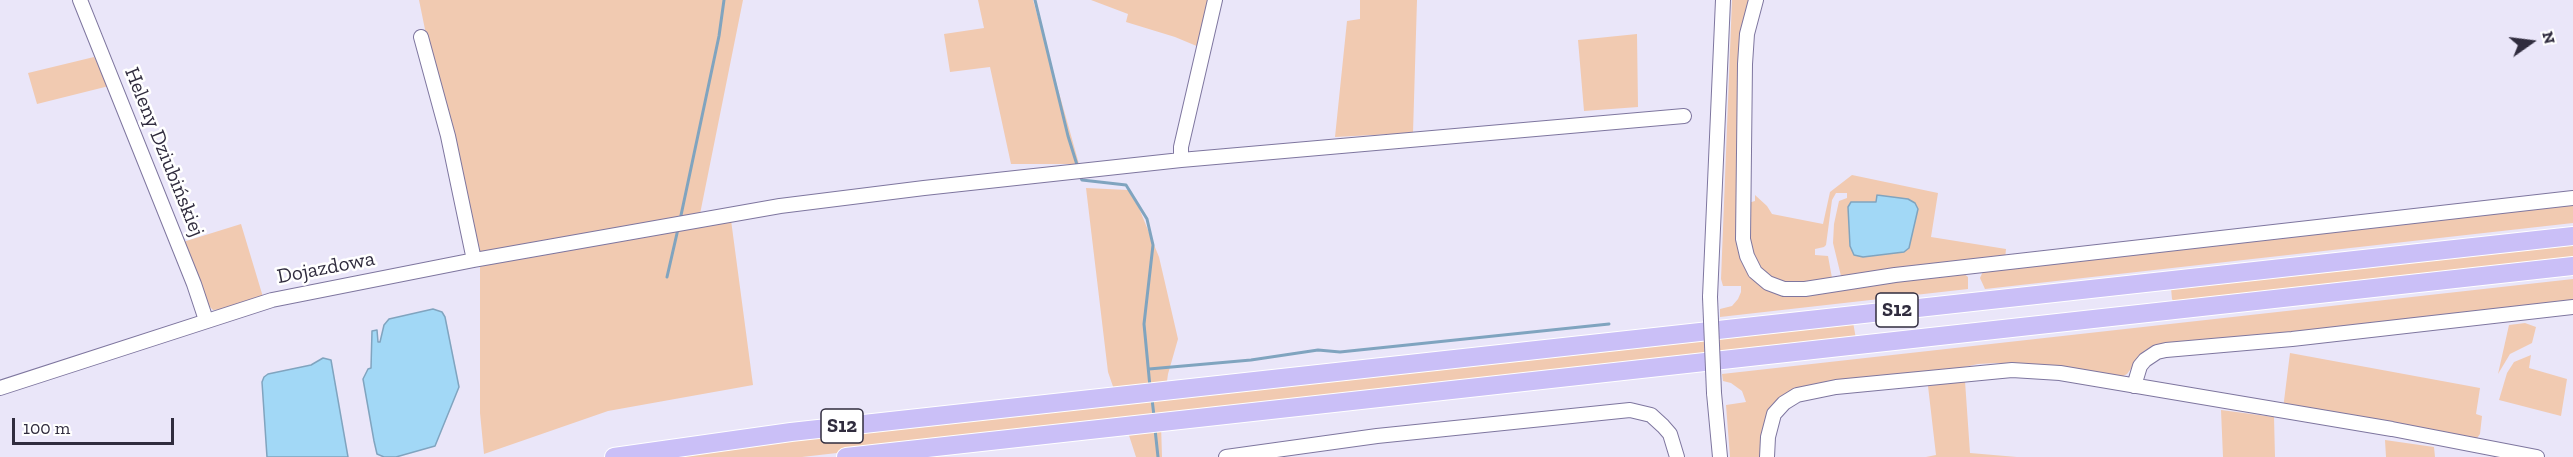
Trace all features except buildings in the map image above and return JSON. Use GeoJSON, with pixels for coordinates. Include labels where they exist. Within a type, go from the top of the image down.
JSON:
{"type":"FeatureCollection","features":[{"type":"Feature","properties":{"kind":"highway","name":"S12"},"geometry":{"type":"LineString","coordinates":[[614,457],[762,435],[2573,236]]}},
{"type":"Feature","properties":{"kind":"highway","name":"S12"},"geometry":{"type":"LineString","coordinates":[[846,457],[2573,266]]}},
{"type":"Feature","properties":{"kind":"street","name":"Heleny Dziubińskiej"},"geometry":{"type":"LineString","coordinates":[[80,0],[194,284],[206,320]]}},
{"type":"Feature","properties":{"kind":"street"},"geometry":{"type":"LineString","coordinates":[[1181,160],[1181,147],[1215,0]]}},
{"type":"Feature","properties":{"kind":"street"},"geometry":{"type":"LineString","coordinates":[[1720,457],[1714,393],[1710,297],[1723,0]]}},
{"type":"Feature","properties":{"kind":"street"},"geometry":{"type":"LineString","coordinates":[[1755,0],[1747,34],[1745,64],[1744,248],[1750,265],[1762,279],[1784,289],[1805,289],[1906,274],[2573,198]]}},
{"type":"Feature","properties":{"kind":"street"},"geometry":{"type":"LineString","coordinates":[[422,37],[448,136],[474,260]]}},
{"type":"Feature","properties":{"kind":"street","name":"Dojazdowa"},"geometry":{"type":"LineString","coordinates":[[0,388],[272,300],[474,260],[832,198],[1181,160],[1684,116]]}},
{"type":"Feature","properties":{"kind":"street"},"geometry":{"type":"LineString","coordinates":[[2134,386],[2140,366],[2145,360],[2157,352],[2166,350],[2292,339],[2573,308]]}},
{"type":"Feature","properties":{"kind":"street"},"geometry":{"type":"LineString","coordinates":[[1767,457],[1768,437],[1774,414],[1790,399],[1806,392],[2012,369],[2060,373],[2392,429],[2537,457]]}},
{"type":"Feature","properties":{"kind":"street"},"geometry":{"type":"LineString","coordinates":[[1226,457],[1377,436],[1630,410],[1651,415],[1663,426],[1670,434],[1677,457]]}},
{"type":"Feature","properties":{"kind":"shaded area"},"geometry":{"type":"Polygon","coordinates":[[[419,0],[743,0],[700,214],[731,220],[753,385],[608,411],[484,454],[480,413],[480,250],[430,54],[419,0]]]}},
{"type":"Feature","properties":{"kind":"shaded area"},"geometry":{"type":"Polygon","coordinates":[[[978,0],[1033,0],[1079,164],[1011,164],[990,67],[950,72],[944,34],[984,28],[978,0]]]}},
{"type":"Feature","properties":{"kind":"shaded area"},"geometry":{"type":"Polygon","coordinates":[[[1091,0],[1210,0],[1199,47],[1126,22],[1128,14],[1091,0]]]}},
{"type":"Feature","properties":{"kind":"shaded area"},"geometry":{"type":"Polygon","coordinates":[[[1360,0],[1417,0],[1413,133],[1335,137],[1347,21],[1360,19],[1360,0]]]}},
{"type":"Feature","properties":{"kind":"shaded area"},"geometry":{"type":"Polygon","coordinates":[[[1732,0],[1751,0],[1739,244],[1743,263],[1753,278],[1765,287],[1961,271],[1968,277],[1968,289],[1720,317],[1720,309],[1732,306],[1741,292],[1741,286],[1723,286],[1721,279],[1732,0]]]}},
{"type":"Feature","properties":{"kind":"shaded area"},"geometry":{"type":"Polygon","coordinates":[[[1637,34],[1638,107],[1584,111],[1578,40],[1637,34]]]}},
{"type":"Feature","properties":{"kind":"shaded area"},"geometry":{"type":"Polygon","coordinates":[[[94,57],[109,86],[37,104],[28,73],[94,57]]]}},
{"type":"Feature","properties":{"kind":"shaded area"},"geometry":{"type":"Polygon","coordinates":[[[1852,175],[1938,193],[1931,237],[2006,249],[2005,259],[1841,276],[1833,243],[1834,224],[1839,201],[1847,198],[1847,193],[1836,193],[1832,200],[1826,245],[1815,249],[1815,255],[1828,256],[1832,278],[1792,284],[1768,277],[1761,271],[1749,246],[1748,203],[1755,201],[1755,195],[1772,214],[1823,224],[1830,192],[1852,175]]]}},
{"type":"Feature","properties":{"kind":"shaded area"},"geometry":{"type":"Polygon","coordinates":[[[1086,188],[1128,190],[1139,208],[1159,257],[1178,339],[1168,374],[1165,396],[1853,322],[1856,339],[1161,424],[1162,457],[1136,457],[1124,420],[802,457],[660,457],[1118,401],[1108,372],[1086,188]]]}},
{"type":"Feature","properties":{"kind":"shaded area"},"geometry":{"type":"Polygon","coordinates":[[[2573,201],[2573,223],[1985,289],[1980,278],[1984,269],[2573,201]]]}},
{"type":"Feature","properties":{"kind":"shaded area"},"geometry":{"type":"Polygon","coordinates":[[[241,224],[263,297],[224,309],[213,310],[205,302],[183,242],[241,224]]]}},
{"type":"Feature","properties":{"kind":"shaded area"},"geometry":{"type":"Polygon","coordinates":[[[2573,241],[2573,260],[2175,304],[2172,299],[2171,288],[2573,241]]]}},
{"type":"Feature","properties":{"kind":"shaded area"},"geometry":{"type":"Polygon","coordinates":[[[2573,279],[2573,302],[2419,320],[2171,344],[2145,350],[2127,374],[2121,377],[2040,366],[1978,364],[1787,395],[1762,457],[1730,457],[1726,405],[1746,402],[1742,391],[1731,383],[1723,381],[1722,374],[2573,279]]]}},
{"type":"Feature","properties":{"kind":"shaded area"},"geometry":{"type":"Polygon","coordinates":[[[2525,323],[2536,327],[2532,343],[2510,354],[2498,374],[2509,325],[2525,323]]]}},
{"type":"Feature","properties":{"kind":"shaded area"},"geometry":{"type":"Polygon","coordinates":[[[2290,353],[2480,388],[2476,414],[2482,416],[2480,434],[2475,441],[2283,409],[2290,353]]]}},
{"type":"Feature","properties":{"kind":"shaded area"},"geometry":{"type":"Polygon","coordinates":[[[2531,355],[2529,368],[2567,379],[2561,416],[2499,400],[2507,373],[2514,362],[2531,355]]]}},
{"type":"Feature","properties":{"kind":"shaded area"},"geometry":{"type":"Polygon","coordinates":[[[1965,381],[1970,453],[2017,457],[1926,457],[1936,455],[1928,386],[1965,381]]]}},
{"type":"Feature","properties":{"kind":"shaded area"},"geometry":{"type":"Polygon","coordinates":[[[2221,410],[2274,417],[2275,457],[2223,457],[2221,410]]]}},
{"type":"Feature","properties":{"kind":"shaded area"},"geometry":{"type":"Polygon","coordinates":[[[2385,440],[2434,447],[2435,457],[2386,457],[2385,440]]]}},
{"type":"Feature","properties":{"kind":"water"},"geometry":{"type":"Polygon","coordinates":[[[1877,195],[1908,199],[1915,203],[1918,209],[1909,248],[1904,252],[1863,257],[1854,255],[1850,246],[1848,207],[1851,202],[1876,202],[1877,195]]]}},
{"type":"Feature","properties":{"kind":"water"},"geometry":{"type":"Polygon","coordinates":[[[433,309],[442,312],[445,317],[459,387],[435,446],[396,457],[384,457],[377,454],[363,379],[368,369],[371,368],[372,331],[377,330],[378,342],[380,342],[384,325],[389,319],[433,309]]]}},
{"type":"Feature","properties":{"kind":"water"},"geometry":{"type":"Polygon","coordinates":[[[323,358],[331,360],[348,457],[267,457],[262,382],[264,377],[268,374],[311,365],[323,358]]]}},
{"type":"Feature","properties":{"kind":"waterway"},"geometry":{"type":"LineString","coordinates":[[680,220],[719,36],[724,0]]}},
{"type":"Feature","properties":{"kind":"waterway"},"geometry":{"type":"LineString","coordinates":[[1035,0],[1078,168]]}},
{"type":"Feature","properties":{"kind":"waterway"},"geometry":{"type":"LineString","coordinates":[[1079,174],[1082,180],[1126,185],[1147,219],[1153,245],[1144,324],[1150,387]]}},
{"type":"Feature","properties":{"kind":"waterway"},"geometry":{"type":"LineString","coordinates":[[667,277],[678,229]]}},
{"type":"Feature","properties":{"kind":"waterway"},"geometry":{"type":"LineString","coordinates":[[1149,369],[1251,360],[1318,350],[1340,352],[1609,324]]}},
{"type":"Feature","properties":{"kind":"waterway"},"geometry":{"type":"LineString","coordinates":[[1152,399],[1154,416]]}},
{"type":"Feature","properties":{"kind":"waterway"},"geometry":{"type":"LineString","coordinates":[[1155,429],[1158,457]]}}]}
